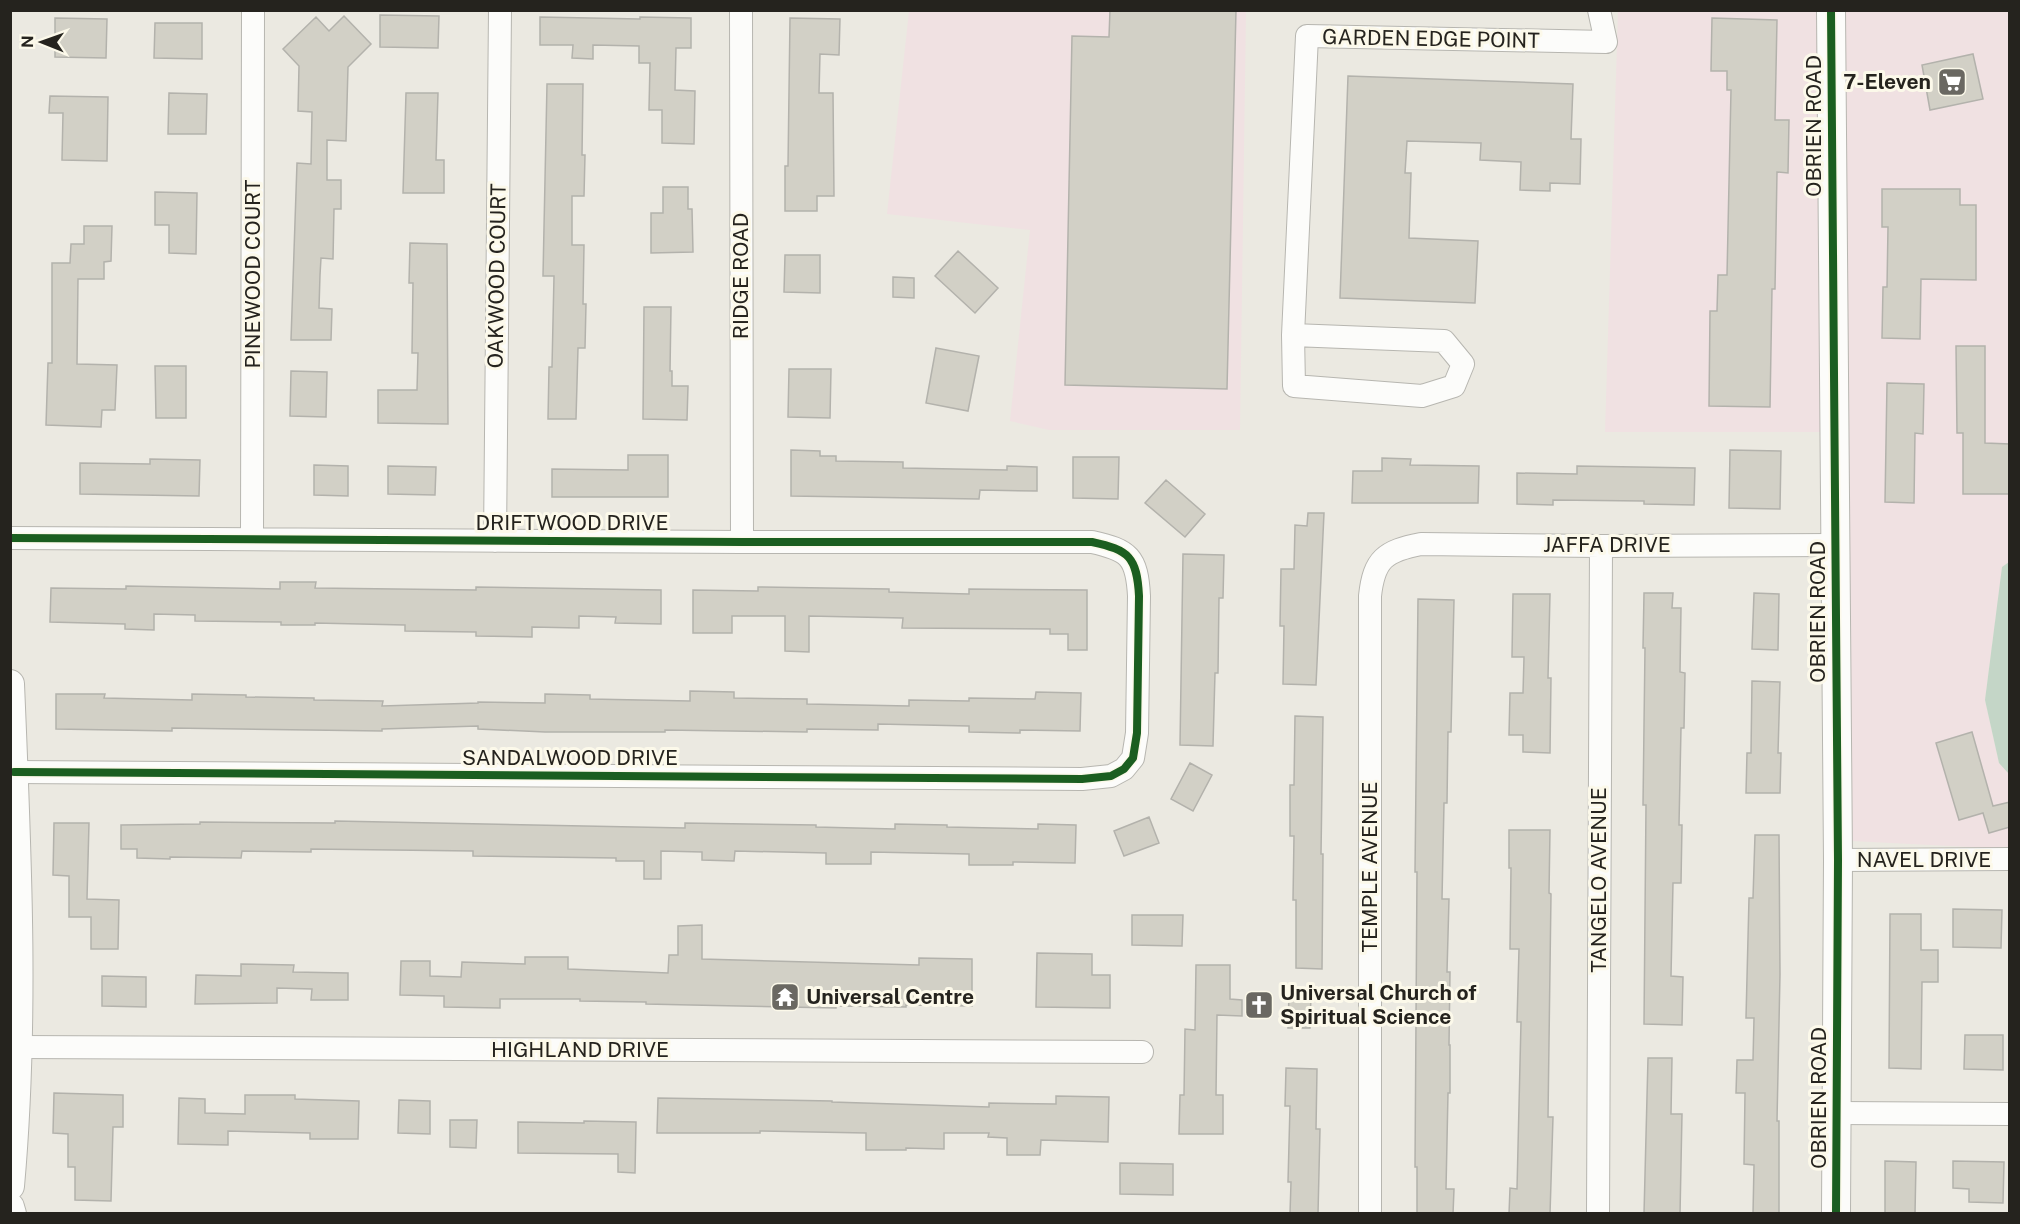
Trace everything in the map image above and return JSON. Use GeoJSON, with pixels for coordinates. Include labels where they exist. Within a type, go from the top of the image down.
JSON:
{"type":"FeatureCollection","features":[{"type":"Feature","properties":{"kind":"street","name":"PINEWOOD COURT"},"geometry":{"type":"LineString","coordinates":[[252,538],[253,10]]}},
{"type":"Feature","properties":{"kind":"street","name":"OAKWOOD COURT"},"geometry":{"type":"LineString","coordinates":[[495,541],[500,10]]}},
{"type":"Feature","properties":{"kind":"street","name":"RIDGE ROAD"},"geometry":{"type":"LineString","coordinates":[[741,10],[742,542]]}},
{"type":"Feature","properties":{"kind":"street","name":"GARDEN EDGE POINT"},"geometry":{"type":"LineString","coordinates":[[1293,334],[1444,341],[1464,364],[1454,386],[1422,396],[1294,386],[1293,334],[1307,36],[1606,42],[1599,10]]}},
{"type":"Feature","properties":{"kind":"street","name":"OBRIEN ROAD"},"geometry":{"type":"LineString","coordinates":[[1831,10],[1838,860],[1836,1214]]}},
{"type":"Feature","properties":{"kind":"street","name":"DRIFTWOOD DRIVE"},"geometry":{"type":"LineString","coordinates":[[10,538],[1092,542],[1115,547],[1130,557],[1138,576],[1137,733],[1133,758],[1124,769]]}},
{"type":"Feature","properties":{"kind":"street","name":"JAFFA DRIVE"},"geometry":{"type":"LineString","coordinates":[[1383,558],[1401,548],[1421,544],[1835,545]]}},
{"type":"Feature","properties":{"kind":"street","name":"TANGELO AVENUE"},"geometry":{"type":"LineString","coordinates":[[1598,1214],[1601,546]]}},
{"type":"Feature","properties":{"kind":"street","name":"TEMPLE AVENUE"},"geometry":{"type":"LineString","coordinates":[[1370,1214],[1370,596],[1372,576],[1383,558]]}},
{"type":"Feature","properties":{"kind":"street"},"geometry":{"type":"LineString","coordinates":[[10,684],[18,895],[16,1122],[10,1186]]}},
{"type":"Feature","properties":{"kind":"street","name":"SANDALWOOD DRIVE"},"geometry":{"type":"LineString","coordinates":[[14,772],[1082,779],[1111,776],[1124,769]]}},
{"type":"Feature","properties":{"kind":"street","name":"NAVEL DRIVE"},"geometry":{"type":"LineString","coordinates":[[1838,860],[2010,859]]}},
{"type":"Feature","properties":{"kind":"street","name":"HIGHLAND DRIVE"},"geometry":{"type":"LineString","coordinates":[[17,1047],[1142,1052]]}},
{"type":"Feature","properties":{"kind":"street"},"geometry":{"type":"LineString","coordinates":[[1837,1113],[2010,1114]]}},
{"type":"Feature","properties":{"kind":"street"},"geometry":{"type":"LineString","coordinates":[[10,1207],[12,1214]]}},
{"type":"Feature","properties":{"kind":"shaded area"},"geometry":{"type":"Polygon","coordinates":[[[909,11],[1246,11],[1240,430],[1049,430],[1010,421],[1030,230],[887,214],[909,11]]]}},
{"type":"Feature","properties":{"kind":"shaded area"},"geometry":{"type":"Polygon","coordinates":[[[1618,11],[1819,11],[1823,432],[1605,432],[1618,11]]]}},
{"type":"Feature","properties":{"kind":"shaded area"},"geometry":{"type":"Polygon","coordinates":[[[1843,11],[2009,11],[2010,562],[2002,568],[1985,700],[1999,763],[2009,774],[2009,849],[1852,841],[1843,11]]]}},
{"type":"Feature","properties":{"kind":"green space"},"geometry":{"type":"Polygon","coordinates":[[[2009,562],[2009,774],[1999,763],[1985,700],[2002,567],[2009,562]]]}},
{"type":"Feature","properties":{"kind":"building"},"geometry":{"type":"Polygon","coordinates":[[[1110,10],[1236,10],[1227,389],[1065,385],[1072,36],[1109,37],[1110,10]]]}},
{"type":"Feature","properties":{"kind":"building"},"geometry":{"type":"Polygon","coordinates":[[[380,15],[439,16],[438,48],[380,47],[380,15]]]}},
{"type":"Feature","properties":{"kind":"building"},"geometry":{"type":"Polygon","coordinates":[[[344,16],[371,44],[348,67],[346,141],[327,140],[327,180],[341,180],[341,209],[334,209],[333,259],[321,258],[319,308],[332,309],[331,340],[291,340],[297,163],[311,164],[312,112],[298,111],[299,66],[283,49],[316,17],[329,31],[344,16]]]}},
{"type":"Feature","properties":{"kind":"building"},"geometry":{"type":"Polygon","coordinates":[[[540,17],[691,18],[691,48],[676,48],[675,90],[695,91],[694,144],[662,143],[662,110],[649,110],[650,63],[639,63],[639,46],[593,45],[593,59],[572,58],[573,45],[540,45],[540,17]]]}},
{"type":"Feature","properties":{"kind":"building"},"geometry":{"type":"Polygon","coordinates":[[[55,18],[107,19],[106,58],[55,57],[55,18]]]}},
{"type":"Feature","properties":{"kind":"building"},"geometry":{"type":"Polygon","coordinates":[[[790,18],[840,19],[839,55],[820,54],[819,93],[833,93],[834,196],[817,196],[817,211],[785,211],[785,166],[788,166],[790,18]]]}},
{"type":"Feature","properties":{"kind":"building"},"geometry":{"type":"Polygon","coordinates":[[[1712,18],[1777,20],[1775,120],[1789,120],[1788,173],[1777,172],[1770,407],[1709,406],[1710,311],[1717,311],[1718,275],[1727,275],[1731,90],[1727,90],[1727,71],[1711,71],[1712,18]]]}},
{"type":"Feature","properties":{"kind":"building"},"geometry":{"type":"Polygon","coordinates":[[[155,23],[202,23],[202,59],[154,58],[155,23]]]}},
{"type":"Feature","properties":{"kind":"building","name":"7-Eleven"},"geometry":{"type":"Polygon","coordinates":[[[1973,54],[1983,99],[1930,110],[1922,65],[1973,54]]]}},
{"type":"Feature","properties":{"kind":"building"},"geometry":{"type":"Polygon","coordinates":[[[1348,76],[1573,84],[1571,139],[1581,139],[1580,184],[1550,183],[1550,191],[1520,190],[1521,162],[1480,160],[1481,143],[1407,141],[1405,173],[1411,173],[1409,238],[1478,241],[1475,303],[1340,298],[1348,76]]]}},
{"type":"Feature","properties":{"kind":"building"},"geometry":{"type":"Polygon","coordinates":[[[547,84],[583,84],[584,196],[572,196],[572,245],[584,245],[583,304],[586,304],[585,348],[578,348],[576,419],[548,419],[549,367],[552,367],[554,276],[543,276],[547,84]]]}},
{"type":"Feature","properties":{"kind":"building"},"geometry":{"type":"Polygon","coordinates":[[[169,93],[207,94],[206,134],[168,134],[169,93]]]}},
{"type":"Feature","properties":{"kind":"building"},"geometry":{"type":"Polygon","coordinates":[[[406,93],[438,93],[436,160],[444,160],[444,193],[403,193],[406,93]]]}},
{"type":"Feature","properties":{"kind":"building"},"geometry":{"type":"Polygon","coordinates":[[[50,96],[108,97],[107,161],[62,160],[63,113],[49,113],[50,96]]]}},
{"type":"Feature","properties":{"kind":"building"},"geometry":{"type":"Polygon","coordinates":[[[663,187],[688,187],[688,209],[692,209],[693,252],[651,253],[651,213],[663,213],[663,187]]]}},
{"type":"Feature","properties":{"kind":"building"},"geometry":{"type":"Polygon","coordinates":[[[1882,189],[1960,189],[1960,205],[1976,205],[1976,280],[1921,279],[1920,339],[1882,338],[1883,287],[1887,287],[1888,227],[1882,227],[1882,189]]]}},
{"type":"Feature","properties":{"kind":"building"},"geometry":{"type":"Polygon","coordinates":[[[155,192],[197,193],[196,254],[169,253],[169,225],[155,225],[155,192]]]}},
{"type":"Feature","properties":{"kind":"building"},"geometry":{"type":"Polygon","coordinates":[[[84,226],[112,226],[111,261],[104,262],[104,279],[78,279],[77,364],[117,365],[115,410],[102,410],[101,427],[46,425],[48,363],[52,363],[52,263],[70,263],[71,244],[84,244],[84,226]]]}},
{"type":"Feature","properties":{"kind":"building"},"geometry":{"type":"Polygon","coordinates":[[[410,243],[447,244],[448,424],[378,423],[378,390],[417,390],[418,353],[412,353],[413,283],[409,283],[410,243]]]}},
{"type":"Feature","properties":{"kind":"building"},"geometry":{"type":"Polygon","coordinates":[[[958,251],[998,288],[975,313],[935,276],[958,251]]]}},
{"type":"Feature","properties":{"kind":"building"},"geometry":{"type":"Polygon","coordinates":[[[785,255],[820,255],[820,293],[784,292],[785,255]]]}},
{"type":"Feature","properties":{"kind":"building"},"geometry":{"type":"Polygon","coordinates":[[[893,277],[914,278],[914,298],[893,297],[893,277]]]}},
{"type":"Feature","properties":{"kind":"building"},"geometry":{"type":"Polygon","coordinates":[[[644,307],[671,307],[670,371],[672,371],[672,386],[688,386],[687,420],[643,419],[644,307]]]}},
{"type":"Feature","properties":{"kind":"building"},"geometry":{"type":"Polygon","coordinates":[[[1956,346],[1985,346],[1985,443],[2010,444],[2010,494],[1963,494],[1963,433],[1957,433],[1956,346]]]}},
{"type":"Feature","properties":{"kind":"building"},"geometry":{"type":"Polygon","coordinates":[[[936,348],[979,356],[968,411],[926,403],[936,348]]]}},
{"type":"Feature","properties":{"kind":"building"},"geometry":{"type":"Polygon","coordinates":[[[155,366],[186,366],[186,418],[156,418],[155,366]]]}},
{"type":"Feature","properties":{"kind":"building"},"geometry":{"type":"Polygon","coordinates":[[[789,369],[831,369],[830,418],[788,417],[789,369]]]}},
{"type":"Feature","properties":{"kind":"building"},"geometry":{"type":"Polygon","coordinates":[[[291,371],[327,372],[326,417],[290,416],[291,371]]]}},
{"type":"Feature","properties":{"kind":"building"},"geometry":{"type":"Polygon","coordinates":[[[1887,383],[1924,384],[1923,434],[1915,433],[1914,503],[1885,502],[1887,383]]]}},
{"type":"Feature","properties":{"kind":"building"},"geometry":{"type":"Polygon","coordinates":[[[791,450],[820,451],[820,456],[836,456],[836,461],[903,462],[903,468],[1007,470],[1007,466],[1037,467],[1037,491],[980,490],[979,499],[791,496],[791,450]]]}},
{"type":"Feature","properties":{"kind":"building"},"geometry":{"type":"Polygon","coordinates":[[[1730,450],[1781,451],[1780,509],[1729,508],[1730,450]]]}},
{"type":"Feature","properties":{"kind":"building"},"geometry":{"type":"Polygon","coordinates":[[[628,455],[668,455],[668,497],[552,497],[552,469],[628,470],[628,455]]]}},
{"type":"Feature","properties":{"kind":"building"},"geometry":{"type":"Polygon","coordinates":[[[1073,457],[1119,457],[1118,499],[1073,498],[1073,457]]]}},
{"type":"Feature","properties":{"kind":"building"},"geometry":{"type":"Polygon","coordinates":[[[1382,458],[1411,459],[1410,465],[1479,466],[1478,503],[1352,503],[1353,471],[1382,471],[1382,458]]]}},
{"type":"Feature","properties":{"kind":"building"},"geometry":{"type":"Polygon","coordinates":[[[150,459],[200,460],[199,496],[80,494],[80,463],[150,464],[150,459]]]}},
{"type":"Feature","properties":{"kind":"building"},"geometry":{"type":"Polygon","coordinates":[[[314,465],[348,466],[348,496],[314,495],[314,465]]]}},
{"type":"Feature","properties":{"kind":"building"},"geometry":{"type":"Polygon","coordinates":[[[388,466],[436,467],[435,495],[388,494],[388,466]]]}},
{"type":"Feature","properties":{"kind":"building"},"geometry":{"type":"Polygon","coordinates":[[[1577,466],[1695,468],[1694,505],[1644,504],[1644,501],[1553,500],[1553,505],[1517,504],[1517,473],[1577,474],[1577,466]]]}},
{"type":"Feature","properties":{"kind":"building"},"geometry":{"type":"Polygon","coordinates":[[[1166,480],[1205,514],[1185,537],[1145,503],[1166,480]]]}},
{"type":"Feature","properties":{"kind":"building"},"geometry":{"type":"Polygon","coordinates":[[[1308,513],[1324,513],[1316,685],[1283,684],[1284,626],[1280,626],[1281,569],[1294,569],[1295,525],[1307,526],[1308,513]]]}},
{"type":"Feature","properties":{"kind":"building"},"geometry":{"type":"Polygon","coordinates":[[[1183,554],[1224,555],[1223,598],[1219,598],[1218,673],[1215,673],[1213,746],[1180,745],[1183,554]]]}},
{"type":"Feature","properties":{"kind":"building"},"geometry":{"type":"Polygon","coordinates":[[[280,582],[316,582],[315,588],[476,590],[476,587],[661,590],[661,624],[615,623],[616,617],[579,616],[579,628],[532,627],[532,637],[476,636],[476,632],[405,631],[405,625],[315,623],[315,625],[281,625],[281,622],[195,621],[195,615],[154,614],[154,630],[125,629],[125,624],[50,622],[51,588],[126,589],[126,586],[280,589],[280,582]]]}},
{"type":"Feature","properties":{"kind":"building"},"geometry":{"type":"Polygon","coordinates":[[[758,587],[889,589],[889,592],[969,594],[969,589],[1087,590],[1087,650],[1068,650],[1068,634],[1050,634],[1050,629],[902,628],[903,618],[809,616],[809,652],[785,651],[785,616],[732,616],[732,633],[693,633],[693,590],[758,591],[758,587]]]}},
{"type":"Feature","properties":{"kind":"building"},"geometry":{"type":"Polygon","coordinates":[[[1644,593],[1673,593],[1672,608],[1681,608],[1680,672],[1685,673],[1684,728],[1681,728],[1679,825],[1682,825],[1681,883],[1673,883],[1671,976],[1683,977],[1682,1025],[1644,1024],[1646,805],[1643,805],[1644,593]]]}},
{"type":"Feature","properties":{"kind":"building"},"geometry":{"type":"Polygon","coordinates":[[[1754,593],[1779,594],[1778,650],[1752,649],[1754,593]]]}},
{"type":"Feature","properties":{"kind":"building"},"geometry":{"type":"Polygon","coordinates":[[[1513,594],[1550,594],[1548,678],[1551,678],[1550,753],[1523,752],[1523,735],[1509,735],[1510,693],[1523,693],[1524,657],[1512,657],[1513,594]]]}},
{"type":"Feature","properties":{"kind":"building"},"geometry":{"type":"Polygon","coordinates":[[[1418,599],[1454,600],[1451,732],[1448,732],[1447,803],[1444,803],[1442,899],[1449,899],[1447,972],[1450,972],[1450,1093],[1448,1093],[1446,1189],[1454,1189],[1453,1214],[1417,1214],[1417,1167],[1415,1167],[1417,872],[1415,872],[1418,599]]]}},
{"type":"Feature","properties":{"kind":"building"},"geometry":{"type":"Polygon","coordinates":[[[1752,681],[1780,682],[1778,753],[1781,753],[1780,793],[1746,793],[1747,753],[1751,753],[1752,681]]]}},
{"type":"Feature","properties":{"kind":"building"},"geometry":{"type":"Polygon","coordinates":[[[690,691],[734,692],[734,698],[807,699],[807,704],[909,706],[909,700],[1035,699],[1036,692],[1081,693],[1080,731],[969,732],[969,726],[878,724],[878,730],[807,729],[807,732],[665,730],[665,732],[545,732],[478,729],[478,726],[382,729],[382,731],[56,729],[56,694],[105,694],[104,698],[192,700],[192,694],[246,695],[246,697],[314,698],[314,700],[383,701],[382,706],[478,702],[545,703],[545,694],[590,695],[590,699],[690,701],[690,691]]]}},
{"type":"Feature","properties":{"kind":"building"},"geometry":{"type":"Polygon","coordinates":[[[1295,716],[1323,717],[1322,969],[1296,968],[1296,900],[1293,900],[1294,836],[1290,836],[1290,785],[1294,785],[1295,716]]]}},
{"type":"Feature","properties":{"kind":"building"},"geometry":{"type":"Polygon","coordinates":[[[1972,732],[1993,806],[2010,802],[2010,827],[1989,833],[1983,813],[1959,820],[1936,743],[1972,732]]]}},
{"type":"Feature","properties":{"kind":"building"},"geometry":{"type":"Polygon","coordinates":[[[1190,763],[1212,775],[1193,811],[1171,799],[1190,763]]]}},
{"type":"Feature","properties":{"kind":"building"},"geometry":{"type":"Polygon","coordinates":[[[1149,817],[1159,843],[1124,856],[1114,831],[1149,817]]]}},
{"type":"Feature","properties":{"kind":"building"},"geometry":{"type":"Polygon","coordinates":[[[335,821],[685,828],[685,823],[895,829],[895,824],[1038,829],[1038,824],[1076,825],[1075,863],[1013,862],[1013,865],[969,865],[969,854],[871,852],[871,864],[826,864],[826,853],[735,851],[734,861],[702,860],[702,852],[661,851],[661,879],[644,879],[644,861],[616,861],[616,858],[473,856],[473,851],[311,849],[311,852],[242,851],[241,858],[170,857],[170,859],[137,858],[137,849],[121,849],[121,825],[200,824],[200,822],[335,823],[335,821]]]}},
{"type":"Feature","properties":{"kind":"building"},"geometry":{"type":"Polygon","coordinates":[[[54,823],[89,823],[87,899],[119,900],[118,949],[91,949],[91,917],[69,917],[69,876],[53,875],[54,823]]]}},
{"type":"Feature","properties":{"kind":"building"},"geometry":{"type":"Polygon","coordinates":[[[1509,830],[1550,830],[1548,1117],[1553,1117],[1550,1214],[1509,1214],[1510,1188],[1517,1189],[1521,1022],[1517,1022],[1519,949],[1510,949],[1509,830]]]}},
{"type":"Feature","properties":{"kind":"building"},"geometry":{"type":"Polygon","coordinates":[[[1755,835],[1779,835],[1780,974],[1777,1121],[1779,1121],[1779,1214],[1753,1214],[1754,1165],[1744,1164],[1745,1093],[1736,1093],[1737,1060],[1753,1060],[1754,1018],[1746,1018],[1749,898],[1753,898],[1755,835]]]}},
{"type":"Feature","properties":{"kind":"building"},"geometry":{"type":"Polygon","coordinates":[[[1953,909],[2002,910],[2001,948],[1953,947],[1953,909]]]}},
{"type":"Feature","properties":{"kind":"building"},"geometry":{"type":"Polygon","coordinates":[[[1890,914],[1921,914],[1921,950],[1938,950],[1938,982],[1922,982],[1921,1069],[1889,1068],[1890,914]]]}},
{"type":"Feature","properties":{"kind":"building"},"geometry":{"type":"Polygon","coordinates":[[[1132,915],[1183,915],[1182,946],[1132,945],[1132,915]]]}},
{"type":"Feature","properties":{"kind":"building"},"geometry":{"type":"Polygon","coordinates":[[[702,925],[702,959],[919,965],[919,958],[972,959],[972,1006],[836,1006],[836,1008],[646,1004],[646,1002],[580,1001],[580,999],[500,999],[500,1008],[444,1007],[444,996],[400,995],[401,961],[430,961],[430,976],[461,977],[462,962],[525,964],[525,957],[568,957],[568,969],[668,973],[669,955],[678,955],[678,926],[702,925]]]}},
{"type":"Feature","properties":{"kind":"building"},"geometry":{"type":"Polygon","coordinates":[[[1037,953],[1092,954],[1092,975],[1110,975],[1110,1008],[1036,1007],[1037,953]]]}},
{"type":"Feature","properties":{"kind":"building"},"geometry":{"type":"Polygon","coordinates":[[[241,964],[294,965],[293,972],[348,973],[348,1000],[311,1000],[312,989],[277,988],[277,1003],[195,1004],[196,975],[241,976],[241,964]]]}},
{"type":"Feature","properties":{"kind":"building"},"geometry":{"type":"Polygon","coordinates":[[[1196,965],[1230,965],[1230,999],[1242,1000],[1242,1016],[1217,1015],[1216,1095],[1223,1095],[1223,1134],[1179,1134],[1180,1095],[1184,1095],[1185,1029],[1195,1030],[1196,965]]]}},
{"type":"Feature","properties":{"kind":"building"},"geometry":{"type":"Polygon","coordinates":[[[102,976],[146,977],[146,1007],[102,1006],[102,976]]]}},
{"type":"Feature","properties":{"kind":"building"},"geometry":{"type":"Polygon","coordinates":[[[1289,993],[1311,994],[1310,1028],[1288,1028],[1289,993]]]}},
{"type":"Feature","properties":{"kind":"building"},"geometry":{"type":"Polygon","coordinates":[[[1965,1035],[2003,1035],[2003,1070],[1964,1069],[1965,1035]]]}},
{"type":"Feature","properties":{"kind":"building"},"geometry":{"type":"Polygon","coordinates":[[[1648,1058],[1672,1058],[1671,1114],[1682,1114],[1680,1214],[1644,1214],[1648,1058]]]}},
{"type":"Feature","properties":{"kind":"building"},"geometry":{"type":"Polygon","coordinates":[[[1286,1068],[1317,1069],[1316,1129],[1320,1129],[1318,1214],[1290,1214],[1291,1182],[1288,1182],[1290,1106],[1285,1106],[1286,1068]]]}},
{"type":"Feature","properties":{"kind":"building"},"geometry":{"type":"Polygon","coordinates":[[[54,1093],[123,1095],[123,1127],[113,1127],[111,1201],[75,1200],[75,1167],[68,1167],[68,1134],[53,1133],[54,1093]]]}},
{"type":"Feature","properties":{"kind":"building"},"geometry":{"type":"Polygon","coordinates":[[[245,1095],[295,1095],[295,1099],[359,1101],[358,1139],[310,1139],[310,1133],[228,1131],[228,1145],[178,1144],[179,1098],[205,1099],[205,1113],[245,1114],[245,1095]]]}},
{"type":"Feature","properties":{"kind":"building"},"geometry":{"type":"Polygon","coordinates":[[[1056,1096],[1109,1097],[1108,1142],[1041,1140],[1040,1155],[1007,1155],[1007,1138],[988,1137],[989,1133],[944,1133],[944,1149],[866,1150],[866,1133],[760,1131],[760,1133],[657,1133],[658,1098],[989,1107],[989,1103],[1056,1104],[1056,1096]]]}},
{"type":"Feature","properties":{"kind":"building"},"geometry":{"type":"Polygon","coordinates":[[[399,1100],[430,1101],[430,1134],[398,1133],[399,1100]]]}},
{"type":"Feature","properties":{"kind":"building"},"geometry":{"type":"Polygon","coordinates":[[[450,1120],[477,1120],[476,1148],[450,1147],[450,1120]]]}},
{"type":"Feature","properties":{"kind":"building"},"geometry":{"type":"Polygon","coordinates":[[[584,1121],[636,1122],[635,1173],[618,1172],[618,1154],[518,1153],[518,1122],[584,1123],[584,1121]]]}},
{"type":"Feature","properties":{"kind":"building"},"geometry":{"type":"Polygon","coordinates":[[[1885,1161],[1916,1162],[1915,1214],[1885,1214],[1885,1161]]]}},
{"type":"Feature","properties":{"kind":"building"},"geometry":{"type":"Polygon","coordinates":[[[1953,1161],[2004,1162],[2003,1203],[1969,1202],[1969,1189],[1953,1188],[1953,1161]]]}},
{"type":"Feature","properties":{"kind":"building"},"geometry":{"type":"Polygon","coordinates":[[[1120,1163],[1173,1164],[1173,1195],[1120,1194],[1120,1163]]]}},
{"type":"Feature","properties":{"kind":"cycle path"},"geometry":{"type":"LineString","coordinates":[[1831,10],[1838,860],[1836,1214]]}},
{"type":"Feature","properties":{"kind":"cycle path"},"geometry":{"type":"LineString","coordinates":[[10,538],[1092,542],[1115,548],[1129,557],[1136,572],[1139,596],[1137,733],[1133,758],[1124,769],[1111,776],[1082,779],[14,772]]}},
{"type":"Feature","properties":{"kind":"place","name":"7-Eleven"},"geometry":{"type":"Point","coordinates":[1952,82]}},
{"type":"Feature","properties":{"kind":"place","name":"Universal Centre"},"geometry":{"type":"Point","coordinates":[785,997]}},
{"type":"Feature","properties":{"kind":"place","name":"Universal Church of Spiritual Science"},"geometry":{"type":"Point","coordinates":[1259,1005]}}]}
